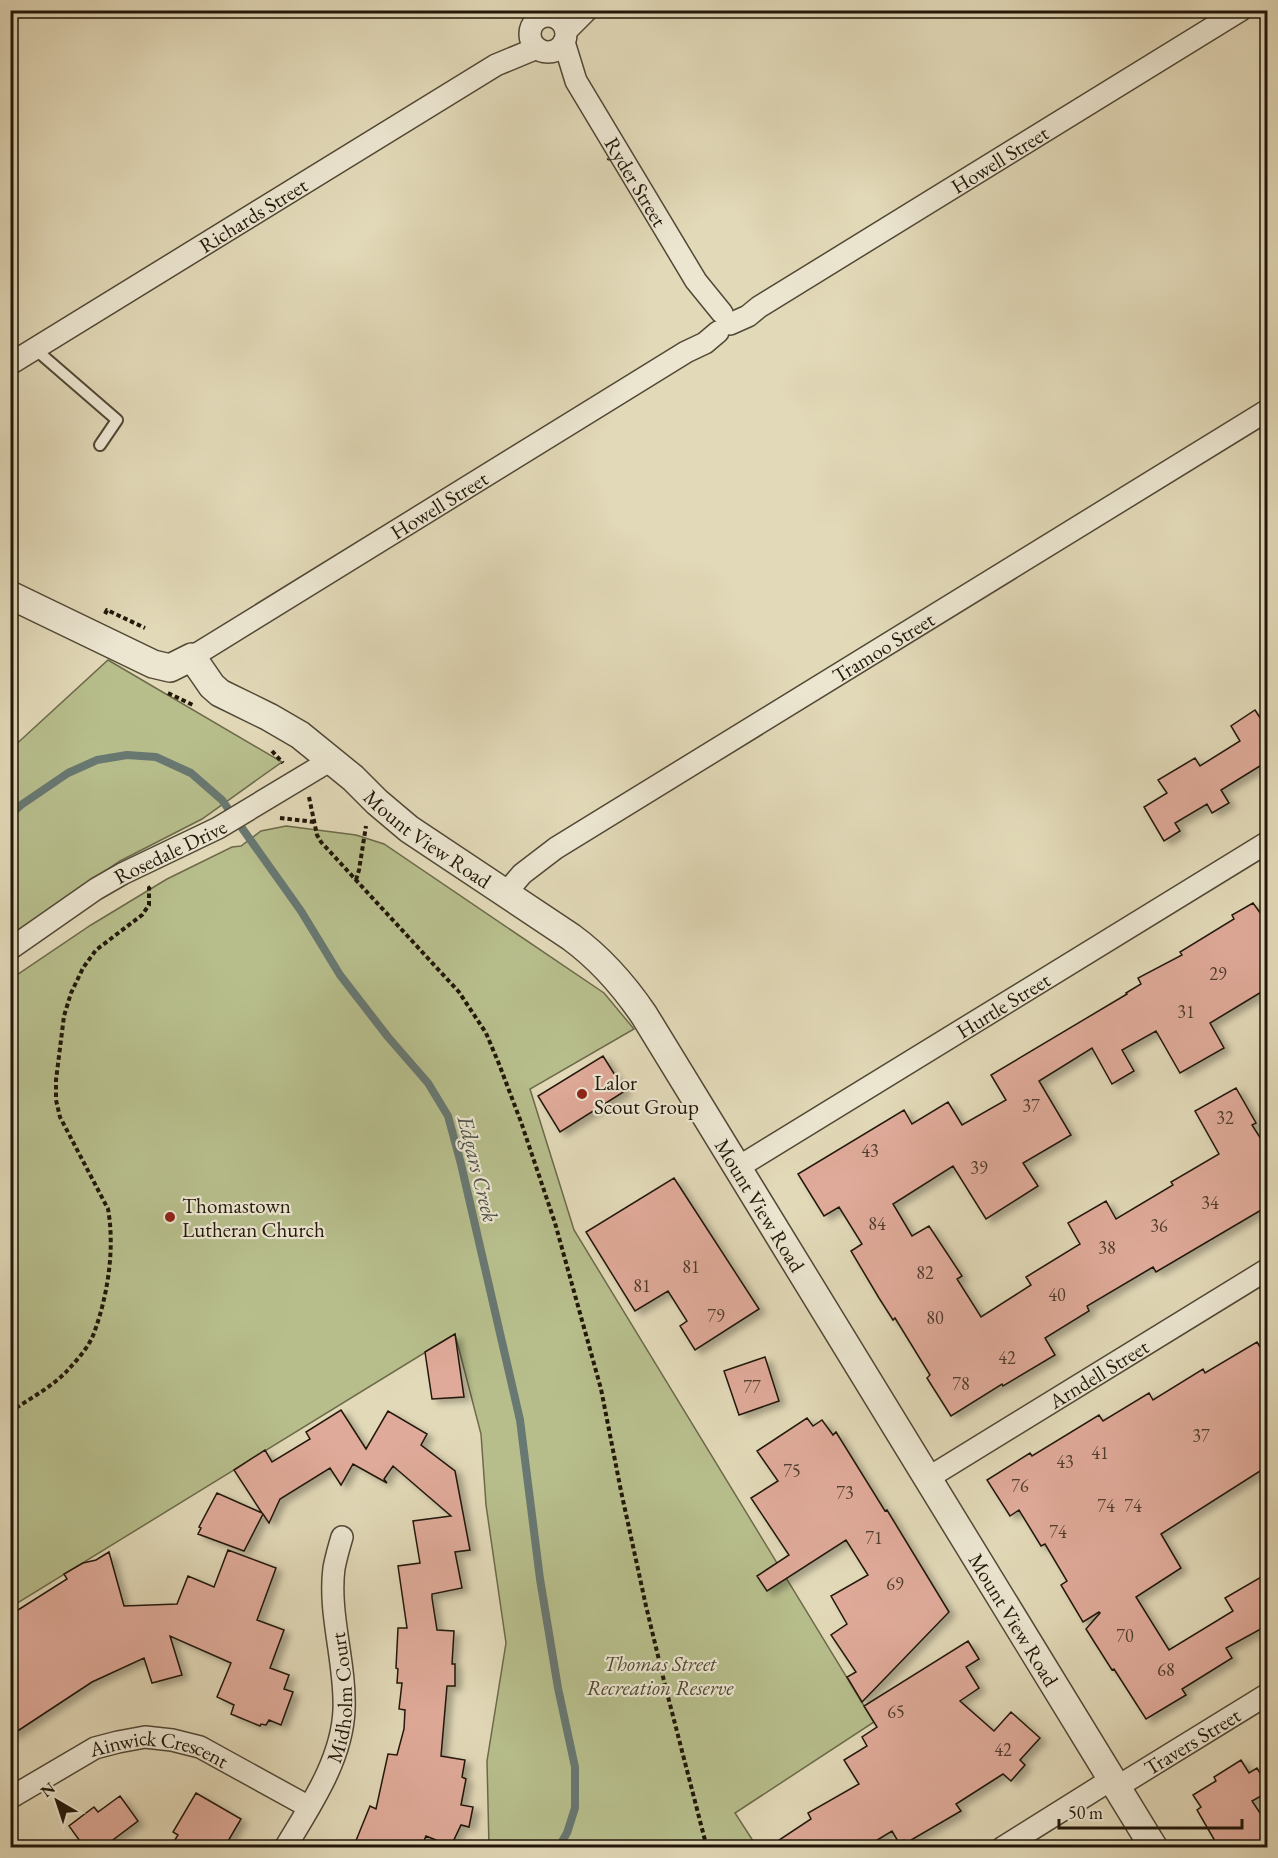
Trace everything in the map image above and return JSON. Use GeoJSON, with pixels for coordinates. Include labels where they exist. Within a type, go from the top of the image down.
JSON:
{"type":"FeatureCollection","features":[{"type":"Feature","properties":{"kind":"street","name":"Richards Street"},"geometry":{"type":"LineString","coordinates":[[10,364],[496,65],[548,27],[587,10]]}},
{"type":"Feature","properties":{"kind":"street","name":"Howell Street"},"geometry":{"type":"LineString","coordinates":[[192,657],[686,352],[720,321],[748,316],[759,307],[1241,10]]}},
{"type":"Feature","properties":{"kind":"street","name":"Ryder Street"},"geometry":{"type":"LineString","coordinates":[[548,27],[576,81],[720,321]]}},
{"type":"Feature","properties":{"kind":"street","name":"Tramoo Street"},"geometry":{"type":"LineString","coordinates":[[505,894],[522,874],[556,848],[1268,410]]}},
{"type":"Feature","properties":{"kind":"street"},"geometry":{"type":"LineString","coordinates":[[10,595],[153,664],[170,668],[192,657]]}},
{"type":"Feature","properties":{"kind":"street","name":"Mount View Road"},"geometry":{"type":"LineString","coordinates":[[192,657],[212,686],[220,693],[300,735],[353,778],[409,829],[593,953],[620,981],[644,1015],[1154,1848]]}},
{"type":"Feature","properties":{"kind":"street","name":"Rosedale Drive"},"geometry":{"type":"LineString","coordinates":[[10,949],[122,874],[218,828],[331,760]]}},
{"type":"Feature","properties":{"kind":"street","name":"Hurtle Street"},"geometry":{"type":"LineString","coordinates":[[737,1168],[1268,842]]}},
{"type":"Feature","properties":{"kind":"street","name":"Arndell Street"},"geometry":{"type":"LineString","coordinates":[[928,1478],[1268,1269]]}},
{"type":"Feature","properties":{"kind":"street","name":"Midholm Court"},"geometry":{"type":"LineString","coordinates":[[285,1848],[332,1761],[341,1736],[344,1711],[344,1672],[334,1600],[334,1569],[342,1537]]}},
{"type":"Feature","properties":{"kind":"street","name":"Travers Street"},"geometry":{"type":"LineString","coordinates":[[1002,1848],[1268,1695]]}},
{"type":"Feature","properties":{"kind":"street","name":"Ainwick Crescent"},"geometry":{"type":"LineString","coordinates":[[10,1798],[95,1748],[145,1737],[172,1740],[200,1747],[309,1807]]}},
{"type":"Feature","properties":{"kind":"lane"},"geometry":{"type":"LineString","coordinates":[[35,349],[117,420],[100,445]]}},
{"type":"Feature","properties":{"kind":"path"},"geometry":{"type":"LineString","coordinates":[[107,610],[146,628]]}},
{"type":"Feature","properties":{"kind":"path"},"geometry":{"type":"LineString","coordinates":[[356,881],[364,830],[377,802]]}},
{"type":"Feature","properties":{"kind":"path"},"geometry":{"type":"LineString","coordinates":[[278,818],[315,822],[321,842],[438,967],[476,1016],[490,1043],[518,1112],[555,1223],[601,1389],[649,1618],[672,1716],[708,1848]]}},
{"type":"Feature","properties":{"kind":"path"},"geometry":{"type":"LineString","coordinates":[[10,1412],[66,1372],[86,1348],[94,1334],[110,1255],[111,1225],[108,1209],[60,1117],[56,1100],[56,1080],[64,1016],[71,993],[83,968],[96,950],[142,915],[149,905],[149,888],[158,883]]}},
{"type":"Feature","properties":{"kind":"green space"},"geometry":{"type":"Polygon","coordinates":[[[108,660],[282,762],[202,819],[120,861],[11,937],[11,749],[108,660]]]}},
{"type":"Feature","properties":{"kind":"green space","name":"Thomas Street Recreation Reserve"},"geometry":{"type":"Polygon","coordinates":[[[286,826],[356,835],[384,844],[604,993],[634,1029],[530,1089],[574,1230],[874,1722],[735,1813],[757,1847],[489,1847],[487,1761],[506,1643],[486,1505],[481,1434],[455,1334],[11,1607],[11,979],[91,925],[167,879],[232,847],[241,846],[261,831],[286,826]]]}},
{"type":"Feature","properties":{"kind":"building"},"geometry":{"type":"Polygon","coordinates":[[[1255,710],[1268,730],[1268,761],[1221,790],[1229,803],[1212,813],[1207,804],[1175,823],[1180,831],[1164,841],[1144,807],[1167,793],[1158,780],[1195,758],[1200,766],[1240,741],[1231,726],[1255,710]]]}},
{"type":"Feature","properties":{"kind":"building"},"geometry":{"type":"Polygon","coordinates":[[[1253,903],[1261,914],[1268,910],[1268,988],[1210,1023],[1224,1048],[1180,1073],[1156,1031],[1122,1050],[1134,1071],[1112,1084],[1092,1048],[1039,1081],[1071,1135],[1023,1163],[1038,1186],[986,1219],[953,1166],[893,1204],[912,1236],[929,1226],[962,1276],[957,1279],[981,1317],[1031,1285],[1026,1277],[1080,1244],[1068,1223],[1106,1201],[1116,1219],[1173,1185],[1171,1182],[1219,1154],[1195,1111],[1236,1088],[1256,1123],[1252,1125],[1268,1150],[1268,1206],[1156,1272],[1153,1267],[1087,1306],[1089,1311],[1045,1338],[1055,1355],[951,1416],[927,1378],[930,1375],[851,1251],[862,1244],[839,1207],[824,1216],[798,1174],[904,1110],[912,1124],[948,1102],[962,1125],[1006,1100],[991,1075],[1127,994],[1141,984],[1138,978],[1182,955],[1180,952],[1234,919],[1232,915],[1253,903]]]}},
{"type":"Feature","properties":{"kind":"building","name":"Lalor Scout Group"},"geometry":{"type":"Polygon","coordinates":[[[603,1056],[625,1091],[560,1132],[538,1096],[603,1056]]]}},
{"type":"Feature","properties":{"kind":"building"},"geometry":{"type":"Polygon","coordinates":[[[674,1178],[759,1309],[695,1350],[680,1326],[687,1321],[668,1291],[635,1311],[586,1232],[674,1178]]]}},
{"type":"Feature","properties":{"kind":"building"},"geometry":{"type":"Polygon","coordinates":[[[455,1334],[464,1397],[432,1399],[425,1352],[455,1334]]]}},
{"type":"Feature","properties":{"kind":"building"},"geometry":{"type":"Polygon","coordinates":[[[1257,1342],[1268,1360],[1268,1466],[1161,1534],[1181,1568],[1136,1597],[1169,1650],[1233,1611],[1225,1598],[1268,1573],[1268,1625],[1226,1648],[1232,1658],[1182,1689],[1186,1695],[1146,1719],[1086,1629],[1100,1613],[1083,1622],[1061,1585],[1067,1581],[1045,1544],[1041,1546],[1019,1510],[1010,1516],[987,1480],[1030,1453],[1032,1456],[1099,1415],[1103,1421],[1149,1393],[1153,1400],[1203,1369],[1205,1373],[1257,1342]]]}},
{"type":"Feature","properties":{"kind":"building"},"geometry":{"type":"Polygon","coordinates":[[[765,1357],[779,1401],[739,1415],[724,1371],[765,1357]]]}},
{"type":"Feature","properties":{"kind":"building"},"geometry":{"type":"Polygon","coordinates":[[[341,1410],[366,1449],[388,1411],[427,1434],[421,1445],[455,1471],[470,1550],[455,1552],[462,1588],[432,1594],[437,1630],[454,1631],[452,1664],[455,1664],[455,1686],[447,1686],[441,1756],[465,1760],[462,1777],[466,1779],[461,1805],[473,1807],[469,1827],[461,1825],[451,1846],[426,1836],[421,1848],[353,1848],[370,1806],[376,1809],[388,1754],[397,1755],[404,1729],[405,1710],[399,1709],[402,1683],[397,1683],[398,1669],[396,1668],[398,1628],[407,1628],[398,1566],[420,1563],[413,1521],[451,1516],[393,1466],[384,1479],[387,1483],[353,1464],[341,1485],[330,1468],[280,1499],[269,1523],[263,1514],[244,1551],[198,1534],[201,1528],[199,1527],[217,1493],[262,1513],[234,1470],[265,1450],[272,1462],[310,1439],[306,1432],[341,1410]]]}},
{"type":"Feature","properties":{"kind":"building"},"geometry":{"type":"Polygon","coordinates":[[[807,1418],[813,1426],[822,1420],[833,1435],[836,1432],[949,1612],[862,1702],[847,1677],[856,1672],[831,1635],[847,1624],[831,1596],[868,1575],[846,1540],[767,1591],[757,1576],[789,1555],[751,1498],[778,1481],[757,1451],[807,1418]]]}},
{"type":"Feature","properties":{"kind":"building"},"geometry":{"type":"Polygon","coordinates":[[[228,1550],[276,1568],[257,1620],[284,1630],[270,1668],[289,1675],[284,1689],[293,1692],[281,1725],[269,1720],[266,1725],[261,1724],[260,1726],[231,1714],[234,1705],[217,1697],[231,1663],[170,1636],[182,1675],[152,1683],[144,1658],[92,1682],[10,1736],[10,1615],[67,1579],[64,1574],[109,1552],[124,1606],[177,1604],[188,1576],[214,1587],[228,1550]]]}},
{"type":"Feature","properties":{"kind":"building"},"geometry":{"type":"Polygon","coordinates":[[[968,1641],[979,1659],[966,1667],[979,1688],[960,1701],[994,1731],[1011,1712],[1040,1738],[1020,1760],[1025,1765],[1011,1781],[1003,1774],[956,1804],[961,1811],[906,1843],[904,1840],[899,1843],[892,1831],[864,1848],[767,1848],[811,1819],[808,1813],[859,1784],[844,1760],[867,1746],[862,1737],[877,1727],[864,1706],[968,1641]]]}},
{"type":"Feature","properties":{"kind":"building"},"geometry":{"type":"Polygon","coordinates":[[[1241,1760],[1249,1773],[1257,1768],[1268,1786],[1268,1792],[1252,1801],[1268,1825],[1268,1848],[1219,1848],[1197,1810],[1201,1807],[1193,1795],[1216,1781],[1214,1777],[1241,1760]]]}},
{"type":"Feature","properties":{"kind":"building"},"geometry":{"type":"Polygon","coordinates":[[[196,1793],[241,1819],[224,1848],[170,1848],[178,1835],[173,1832],[196,1793]]]}},
{"type":"Feature","properties":{"kind":"building"},"geometry":{"type":"Polygon","coordinates":[[[120,1796],[138,1821],[102,1848],[85,1848],[69,1826],[94,1807],[98,1812],[120,1796]]]}},
{"type":"Feature","properties":{"kind":"waterway","name":"Edgars Creek"},"geometry":{"type":"LineString","coordinates":[[10,815],[68,773],[97,760],[127,755],[156,757],[191,773],[222,800],[301,911],[340,975],[388,1037],[428,1083],[448,1116],[520,1420],[540,1579],[558,1688],[575,1767],[575,1808],[567,1833],[558,1848]]}},
{"type":"Feature","properties":{"kind":"place","name":"Lalor Scout Group"},"geometry":{"type":"Point","coordinates":[582,1094]}},
{"type":"Feature","properties":{"kind":"place","name":"Thomastown Lutheran Church"},"geometry":{"type":"Point","coordinates":[170,1217]}}]}
